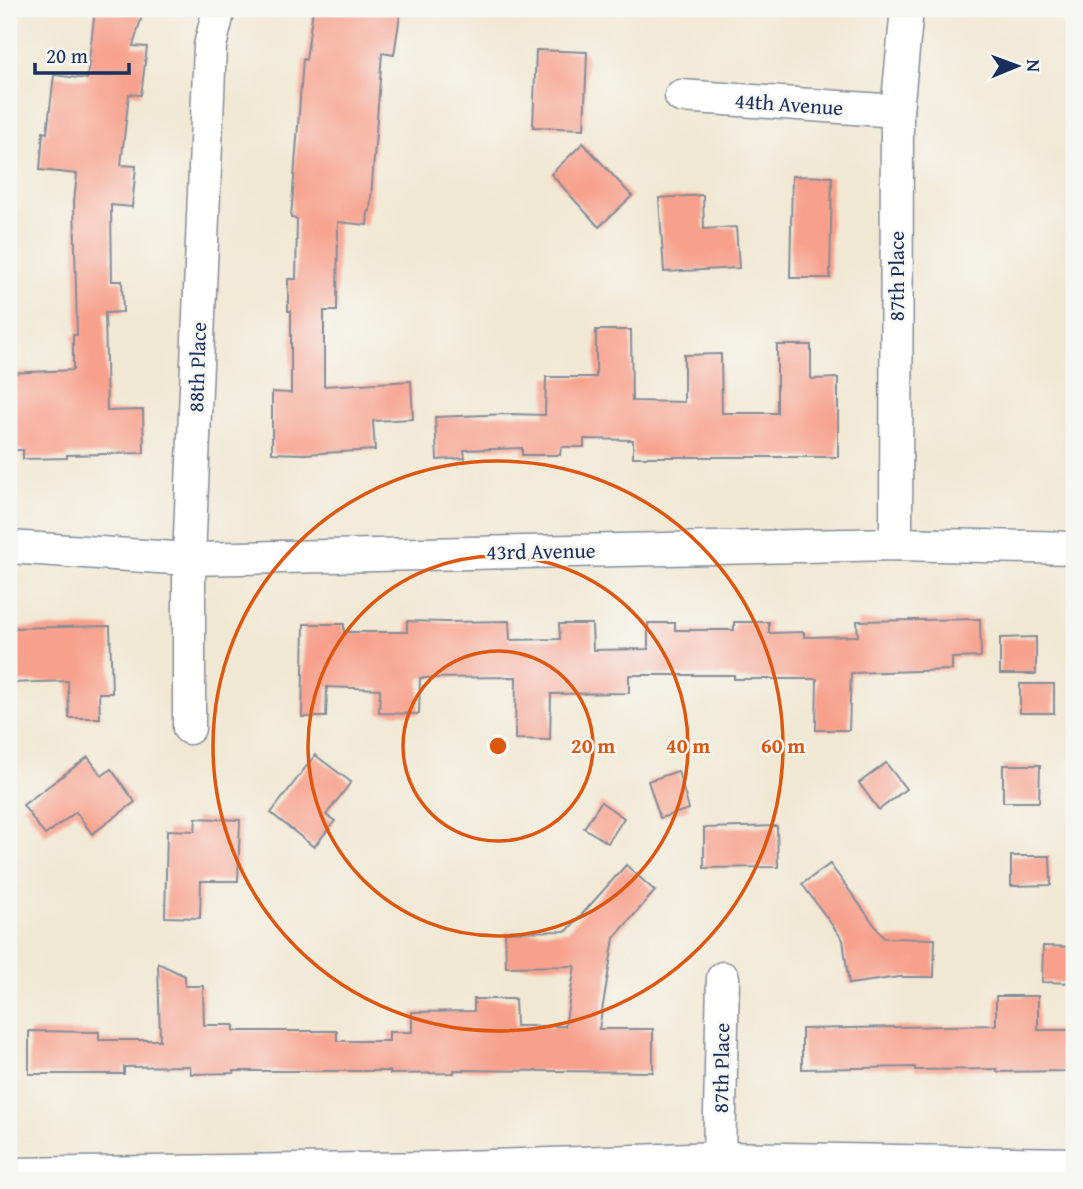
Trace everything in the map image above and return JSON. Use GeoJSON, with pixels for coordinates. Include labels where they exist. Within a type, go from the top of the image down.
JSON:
{"type":"FeatureCollection","features":[{"type":"Feature","properties":{"kind":"street","name":"88th Place"},"geometry":{"type":"LineString","coordinates":[[189,728],[189,559],[210,46],[219,9]]}},
{"type":"Feature","properties":{"kind":"street","name":"87th Place"},"geometry":{"type":"LineString","coordinates":[[896,544],[897,111],[907,9]]}},
{"type":"Feature","properties":{"kind":"street","name":"44th Avenue"},"geometry":{"type":"LineString","coordinates":[[681,96],[897,111]]}},
{"type":"Feature","properties":{"kind":"street","name":"43rd Avenue"},"geometry":{"type":"LineString","coordinates":[[9,547],[189,559],[896,544],[1074,548]]}},
{"type":"Feature","properties":{"kind":"street","name":"87th Place"},"geometry":{"type":"LineString","coordinates":[[719,1158],[723,978]]}},
{"type":"Feature","properties":{"kind":"street"},"geometry":{"type":"LineString","coordinates":[[9,1174],[435,1174],[719,1158],[1074,1164]]}},
{"type":"Feature","properties":{"kind":"building"},"geometry":{"type":"Polygon","coordinates":[[[95,9],[144,9],[133,46],[147,47],[141,95],[129,94],[121,165],[136,166],[132,207],[111,205],[112,281],[122,281],[123,312],[105,313],[107,411],[143,410],[144,453],[23,459],[23,450],[9,450],[9,373],[73,370],[73,335],[77,335],[74,201],[77,174],[40,170],[43,132],[47,133],[54,75],[87,79],[95,9]]]}},
{"type":"Feature","properties":{"kind":"building"},"geometry":{"type":"Polygon","coordinates":[[[313,9],[401,9],[394,55],[382,53],[367,225],[338,222],[337,311],[324,311],[324,386],[411,381],[413,419],[373,421],[375,450],[272,453],[272,392],[291,393],[291,311],[288,311],[288,279],[296,279],[297,219],[291,218],[303,59],[306,60],[313,9]]]}},
{"type":"Feature","properties":{"kind":"building"},"geometry":{"type":"Polygon","coordinates":[[[536,50],[587,52],[584,129],[533,127],[536,50]]]}},
{"type":"Feature","properties":{"kind":"building"},"geometry":{"type":"Polygon","coordinates":[[[583,143],[632,196],[599,227],[551,174],[583,143]]]}},
{"type":"Feature","properties":{"kind":"building"},"geometry":{"type":"Polygon","coordinates":[[[792,176],[832,177],[830,278],[790,278],[792,176]]]}},
{"type":"Feature","properties":{"kind":"building"},"geometry":{"type":"Polygon","coordinates":[[[703,195],[704,229],[736,227],[739,268],[664,272],[659,198],[703,195]]]}},
{"type":"Feature","properties":{"kind":"building"},"geometry":{"type":"Polygon","coordinates":[[[596,330],[631,330],[632,401],[684,402],[684,355],[721,354],[722,413],[777,413],[777,345],[811,345],[811,379],[838,378],[838,457],[633,457],[633,440],[584,439],[584,447],[561,447],[560,455],[522,455],[522,448],[464,450],[465,458],[437,460],[435,417],[545,415],[546,377],[596,377],[596,330]]]}},
{"type":"Feature","properties":{"kind":"building"},"geometry":{"type":"Polygon","coordinates":[[[980,619],[981,657],[952,658],[952,670],[851,673],[849,730],[816,730],[817,679],[734,679],[734,675],[629,675],[629,693],[551,694],[550,740],[515,739],[516,677],[420,678],[419,714],[379,713],[380,689],[327,687],[326,717],[302,717],[304,624],[344,624],[344,632],[407,632],[407,621],[509,621],[510,640],[560,639],[559,624],[592,624],[593,650],[648,649],[648,623],[675,623],[675,630],[734,630],[734,622],[769,622],[769,633],[804,632],[804,637],[858,636],[857,621],[980,619]]]}},
{"type":"Feature","properties":{"kind":"building"},"geometry":{"type":"Polygon","coordinates":[[[110,626],[112,693],[99,693],[100,718],[69,718],[68,681],[9,683],[9,628],[110,626]]]}},
{"type":"Feature","properties":{"kind":"building"},"geometry":{"type":"Polygon","coordinates":[[[1036,637],[1036,674],[1000,674],[1000,638],[1036,637]]]}},
{"type":"Feature","properties":{"kind":"building"},"geometry":{"type":"Polygon","coordinates":[[[1020,684],[1054,684],[1054,713],[1020,713],[1020,684]]]}},
{"type":"Feature","properties":{"kind":"building"},"geometry":{"type":"Polygon","coordinates":[[[315,755],[351,782],[326,815],[335,821],[314,847],[271,813],[315,755]]]}},
{"type":"Feature","properties":{"kind":"building"},"geometry":{"type":"Polygon","coordinates":[[[88,757],[102,776],[111,769],[135,802],[92,834],[76,812],[45,835],[23,805],[88,757]]]}},
{"type":"Feature","properties":{"kind":"building"},"geometry":{"type":"Polygon","coordinates":[[[886,763],[906,789],[879,810],[859,783],[886,763]]]}},
{"type":"Feature","properties":{"kind":"building"},"geometry":{"type":"Polygon","coordinates":[[[1003,765],[1040,765],[1039,802],[1003,802],[1003,765]]]}},
{"type":"Feature","properties":{"kind":"building"},"geometry":{"type":"Polygon","coordinates":[[[678,771],[689,809],[660,818],[648,781],[678,771]]]}},
{"type":"Feature","properties":{"kind":"building"},"geometry":{"type":"Polygon","coordinates":[[[601,802],[624,818],[608,843],[584,828],[601,802]]]}},
{"type":"Feature","properties":{"kind":"building"},"geometry":{"type":"Polygon","coordinates":[[[196,818],[240,820],[238,881],[201,881],[200,918],[165,917],[167,830],[195,831],[196,818]]]}},
{"type":"Feature","properties":{"kind":"building"},"geometry":{"type":"Polygon","coordinates":[[[777,826],[778,867],[704,868],[704,828],[777,826]]]}},
{"type":"Feature","properties":{"kind":"building"},"geometry":{"type":"Polygon","coordinates":[[[1011,856],[1050,856],[1051,885],[1011,886],[1011,856]]]}},
{"type":"Feature","properties":{"kind":"building"},"geometry":{"type":"Polygon","coordinates":[[[830,864],[884,938],[935,939],[934,977],[899,977],[849,984],[843,940],[802,884],[830,864]]]}},
{"type":"Feature","properties":{"kind":"building"},"geometry":{"type":"Polygon","coordinates":[[[626,865],[655,891],[614,938],[599,1029],[653,1029],[653,1072],[454,1070],[454,1073],[390,1074],[390,1071],[234,1071],[191,1074],[190,1066],[124,1067],[124,1074],[29,1074],[29,1031],[99,1032],[99,1040],[160,1040],[158,963],[185,976],[185,986],[203,986],[204,1025],[234,1025],[234,1031],[337,1031],[337,1041],[389,1041],[389,1032],[412,1032],[412,1012],[474,1011],[474,999],[515,999],[516,1026],[565,1026],[575,966],[506,967],[505,932],[567,931],[626,865]]]}},
{"type":"Feature","properties":{"kind":"building"},"geometry":{"type":"Polygon","coordinates":[[[1043,946],[1074,947],[1074,983],[1042,982],[1043,946]]]}},
{"type":"Feature","properties":{"kind":"building"},"geometry":{"type":"Polygon","coordinates":[[[996,996],[1038,996],[1038,1030],[1073,1030],[1074,1071],[915,1070],[915,1067],[802,1069],[802,1029],[996,1025],[996,996]]]}}]}
